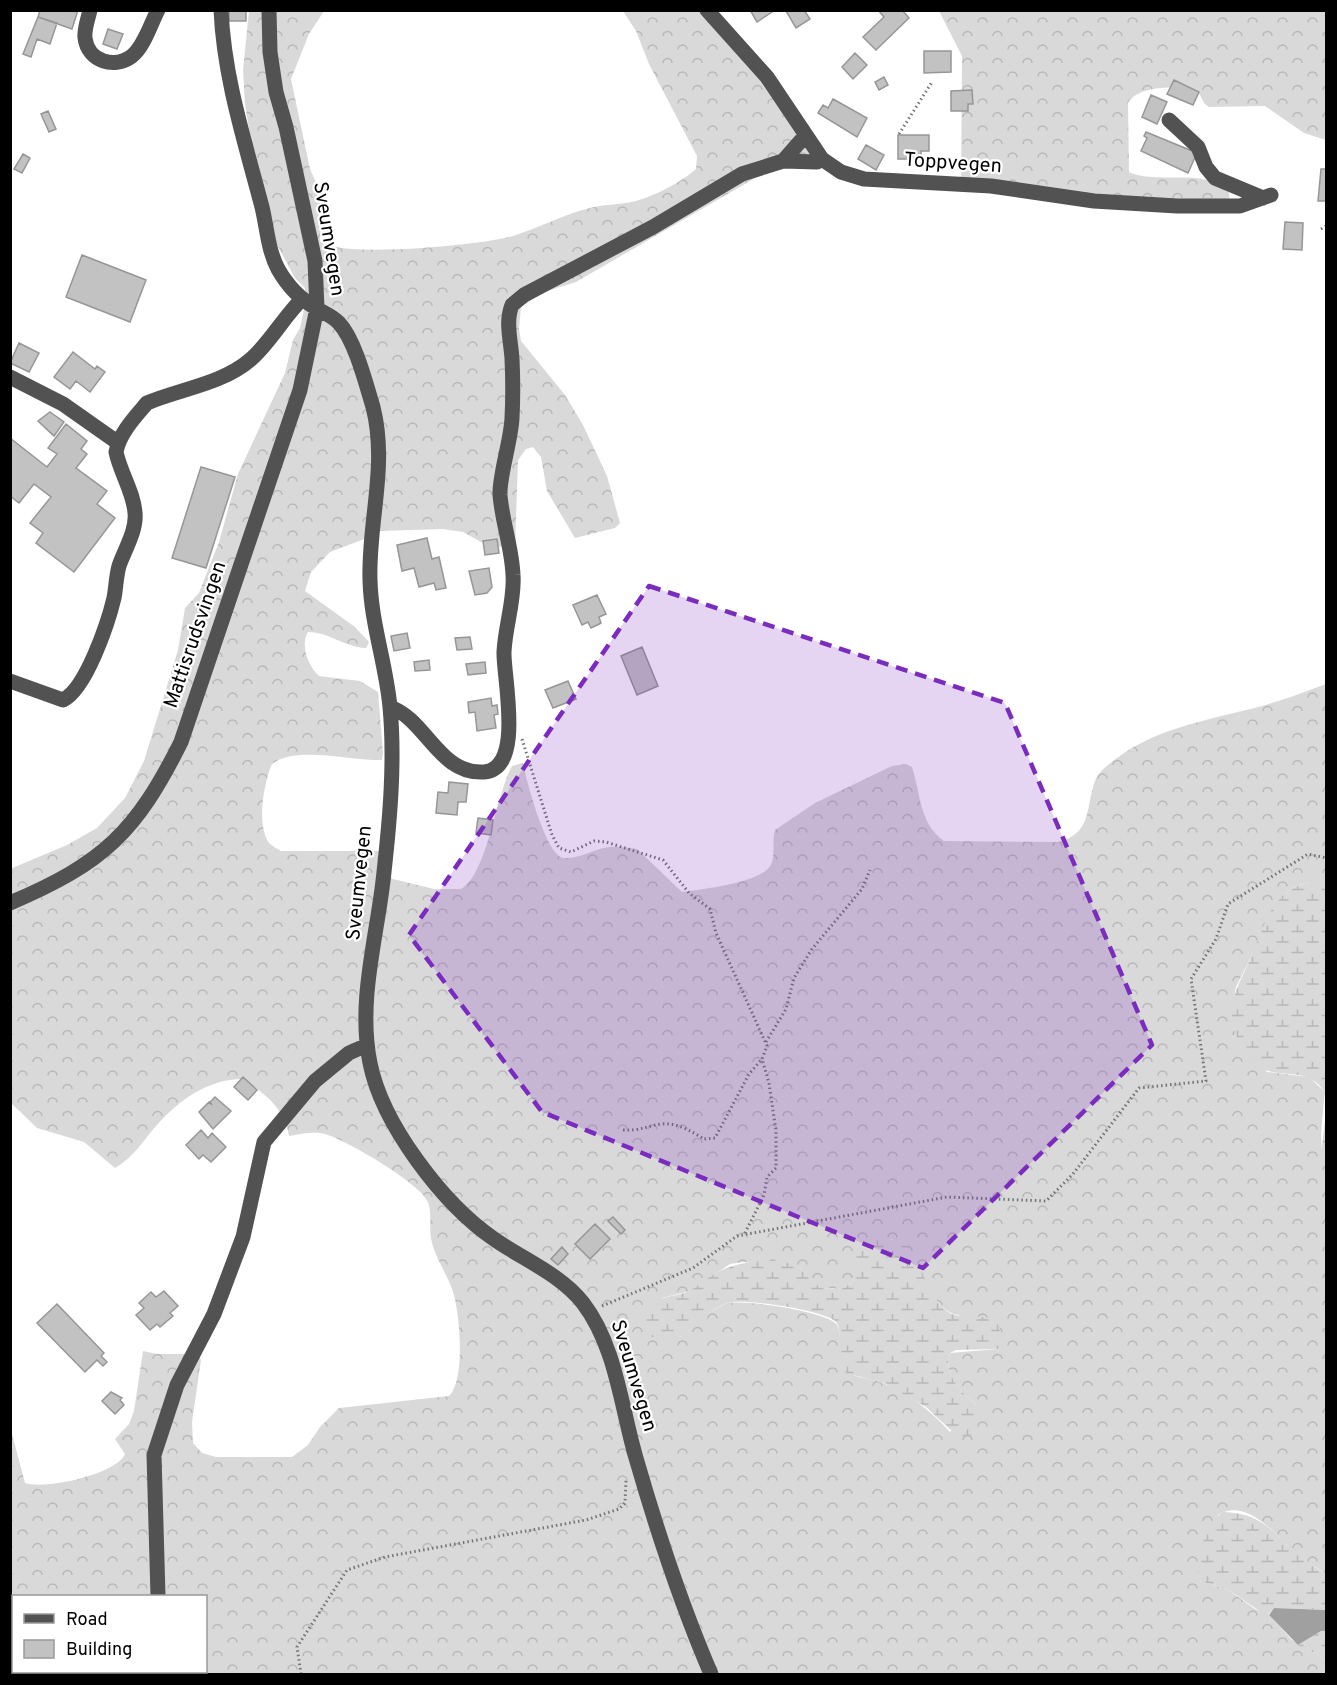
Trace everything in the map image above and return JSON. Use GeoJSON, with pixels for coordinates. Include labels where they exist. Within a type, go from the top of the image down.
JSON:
{"type":"FeatureCollection","features":[{"type":"Feature","properties":{"kind":"street"},"geometry":{"type":"LineString","coordinates":[[90,10],[85,31],[86,43],[96,57],[107,63],[117,63],[135,53],[158,10]]}},
{"type":"Feature","properties":{"kind":"street"},"geometry":{"type":"LineString","coordinates":[[221,10],[222,40],[231,90],[267,238],[279,271],[302,299],[317,308]]}},
{"type":"Feature","properties":{"kind":"street","name":"Sveumvegen"},"geometry":{"type":"LineString","coordinates":[[269,10],[273,72],[315,261],[317,308],[329,314],[346,332],[364,382],[376,426],[380,462],[369,578],[390,707],[388,816],[384,874],[368,987],[367,1045],[380,1095],[436,1186],[486,1233],[568,1286],[589,1311],[611,1362],[635,1456],[681,1599],[711,1674]]}},
{"type":"Feature","properties":{"kind":"street","name":"Toppvegen"},"geometry":{"type":"LineString","coordinates":[[707,10],[767,77],[822,159],[841,172],[864,179],[991,186],[1094,201],[1224,207],[1240,206],[1267,196],[1215,178],[1206,167],[1198,147],[1169,120]]}},
{"type":"Feature","properties":{"kind":"street"},"geometry":{"type":"LineString","coordinates":[[783,161],[805,136]]}},
{"type":"Feature","properties":{"kind":"street"},"geometry":{"type":"LineString","coordinates":[[390,707],[408,716],[449,760],[476,772],[489,771],[500,762],[508,740],[504,652],[513,575],[500,494],[512,421],[513,384],[508,327],[512,305],[524,295],[653,227],[742,174],[783,161],[817,162],[822,159]]}},
{"type":"Feature","properties":{"kind":"street"},"geometry":{"type":"LineString","coordinates":[[10,681],[59,699],[65,699],[81,681],[97,646],[135,520],[134,507],[118,461],[117,442],[147,403],[224,376],[246,363],[302,299]]}},
{"type":"Feature","properties":{"kind":"street","name":"Mattisrudsvingen"},"geometry":{"type":"LineString","coordinates":[[10,903],[60,882],[106,850],[132,825],[161,782],[181,742],[255,528],[300,390],[317,308]]}},
{"type":"Feature","properties":{"kind":"street"},"geometry":{"type":"LineString","coordinates":[[10,377],[63,404],[117,442]]}},
{"type":"Feature","properties":{"kind":"street"},"geometry":{"type":"LineString","coordinates":[[158,1595],[154,1455],[177,1385],[214,1314],[243,1238],[264,1142],[315,1081],[349,1053],[367,1045]]}},
{"type":"Feature","properties":{"kind":"path"},"geometry":{"type":"LineString","coordinates":[[899,134],[932,82]]}},
{"type":"Feature","properties":{"kind":"path"},"geometry":{"type":"LineString","coordinates":[[1321,229],[1326,226]]}},
{"type":"Feature","properties":{"kind":"path"},"geometry":{"type":"LineString","coordinates":[[509,724],[524,740],[552,835],[559,848],[571,852],[594,841],[606,842],[663,860],[689,893],[710,909],[716,933],[766,1042],[767,1046],[762,1059],[749,1074],[715,1138],[704,1140],[690,1131],[663,1124],[636,1132],[623,1130]]}},
{"type":"Feature","properties":{"kind":"path"},"geometry":{"type":"LineString","coordinates":[[589,1311],[693,1268],[737,1236],[947,1197],[1046,1201],[1073,1174],[1139,1088],[1206,1081],[1191,979],[1216,939],[1228,904],[1308,854],[1326,858]]}},
{"type":"Feature","properties":{"kind":"path"},"geometry":{"type":"LineString","coordinates":[[766,1042],[786,1009],[794,978],[812,950],[862,889],[870,870]]}},
{"type":"Feature","properties":{"kind":"path"},"geometry":{"type":"LineString","coordinates":[[744,1235],[764,1195],[767,1177],[776,1168],[776,1131],[769,1083],[762,1059]]}},
{"type":"Feature","properties":{"kind":"path"},"geometry":{"type":"LineString","coordinates":[[302,1674],[297,1647],[347,1570],[385,1557],[586,1520],[619,1509],[626,1495],[629,1465],[635,1456]]}},
{"type":"Feature","properties":{"kind":"highlighted area"},"geometry":{"type":"Polygon","coordinates":[[[649,586],[1005,703],[1152,1045],[923,1268],[542,1112],[409,935],[649,586]]]}},
{"type":"Feature","properties":{"kind":"green space"},"geometry":{"type":"Polygon","coordinates":[[[249,11],[324,11],[309,34],[291,79],[310,169],[324,201],[320,241],[333,246],[354,249],[413,249],[497,240],[586,209],[644,198],[668,188],[696,169],[697,156],[649,64],[636,31],[623,11],[713,11],[822,155],[757,177],[576,282],[544,292],[521,307],[519,328],[521,341],[565,395],[583,425],[607,476],[620,523],[615,528],[575,538],[547,491],[541,457],[533,447],[526,449],[518,460],[515,548],[494,546],[463,532],[443,529],[380,531],[330,552],[311,572],[305,591],[355,627],[369,642],[366,648],[358,647],[323,634],[308,632],[305,649],[309,661],[319,676],[360,681],[378,692],[383,753],[382,760],[309,755],[282,758],[272,764],[264,792],[263,825],[269,843],[281,851],[379,851],[387,875],[393,879],[434,889],[461,889],[470,880],[485,851],[512,766],[523,763],[538,817],[557,855],[570,858],[609,847],[637,849],[682,892],[732,884],[758,875],[772,862],[775,830],[815,803],[892,766],[906,764],[912,767],[925,817],[936,834],[944,841],[1058,842],[1069,838],[1082,826],[1095,781],[1100,773],[1131,749],[1150,739],[1191,724],[1275,702],[1326,684],[1326,881],[1297,886],[1278,901],[1236,987],[1234,1013],[1245,1042],[1267,1072],[1309,1077],[1324,1091],[1321,1139],[1326,1160],[1326,1574],[1305,1561],[1252,1515],[1240,1511],[1229,1511],[1218,1515],[1200,1581],[1227,1589],[1255,1609],[1269,1615],[1292,1640],[1317,1654],[1326,1662],[1326,1674],[11,1674],[11,1430],[25,1483],[48,1484],[80,1479],[109,1468],[125,1454],[115,1439],[129,1424],[134,1411],[143,1351],[157,1354],[198,1354],[201,1360],[192,1422],[193,1443],[202,1453],[216,1457],[292,1457],[308,1445],[320,1427],[339,1408],[449,1396],[458,1375],[460,1344],[455,1299],[433,1245],[428,1202],[411,1184],[349,1144],[321,1133],[289,1136],[283,1117],[273,1103],[243,1079],[206,1087],[184,1100],[156,1126],[133,1154],[115,1168],[84,1142],[37,1128],[11,1103],[10,869],[67,845],[97,828],[125,798],[144,761],[178,650],[185,608],[199,593],[219,542],[238,474],[285,373],[293,340],[300,328],[306,301],[305,288],[295,278],[275,241],[254,160],[245,104],[243,70],[249,11]],[[891,1239],[855,1276],[853,1282],[841,1289],[820,1288],[800,1268],[744,1262],[730,1264],[690,1291],[662,1298],[642,1330],[680,1337],[713,1310],[725,1304],[734,1303],[784,1307],[819,1315],[831,1320],[839,1329],[839,1362],[845,1369],[855,1376],[875,1380],[902,1392],[928,1410],[950,1432],[976,1405],[951,1376],[948,1361],[950,1353],[998,1349],[959,1315],[949,1312],[940,1305],[911,1254],[903,1245],[891,1239]]]}},
{"type":"Feature","properties":{"kind":"green space"},"geometry":{"type":"Polygon","coordinates":[[[939,11],[1326,11],[1326,140],[1304,133],[1265,106],[1209,107],[1204,103],[1198,91],[1160,88],[1140,93],[1128,103],[1129,172],[1140,176],[1195,178],[1220,184],[1229,192],[1230,210],[961,187],[962,56],[939,11]]]}},
{"type":"Feature","properties":{"kind":"green space"},"geometry":{"type":"Polygon","coordinates":[[[1315,881],[1326,881],[1326,1112],[1324,1091],[1316,1082],[1306,1077],[1265,1070],[1255,1064],[1237,1038],[1232,1011],[1238,987],[1264,924],[1275,904],[1291,889],[1315,881]]]}},
{"type":"Feature","properties":{"kind":"green space"},"geometry":{"type":"Polygon","coordinates":[[[1326,1112],[1326,1160],[1321,1154],[1326,1112]]]}},
{"type":"Feature","properties":{"kind":"green space"},"geometry":{"type":"Polygon","coordinates":[[[890,1239],[901,1243],[910,1251],[941,1306],[950,1313],[986,1317],[999,1322],[1001,1342],[998,1349],[956,1350],[950,1353],[948,1361],[951,1375],[959,1388],[976,1405],[976,1432],[970,1436],[956,1435],[926,1407],[884,1383],[846,1373],[839,1362],[838,1325],[835,1321],[815,1313],[765,1304],[737,1302],[721,1305],[675,1339],[653,1337],[642,1329],[641,1317],[651,1304],[694,1288],[721,1270],[740,1264],[760,1261],[789,1263],[802,1270],[820,1288],[841,1289],[853,1282],[856,1241],[890,1239]]]}},
{"type":"Feature","properties":{"kind":"green space"},"geometry":{"type":"Polygon","coordinates":[[[1223,1512],[1236,1513],[1257,1520],[1305,1560],[1326,1574],[1326,1610],[1274,1608],[1267,1616],[1227,1589],[1200,1581],[1198,1563],[1202,1543],[1211,1525],[1223,1512]]]}},
{"type":"Feature","properties":{"kind":"green space"},"geometry":{"type":"Polygon","coordinates":[[[1321,1631],[1326,1631],[1326,1662],[1317,1654],[1298,1645],[1321,1631]]]}},
{"type":"Feature","properties":{"kind":"shaded area"},"geometry":{"type":"Polygon","coordinates":[[[1274,1608],[1326,1610],[1326,1631],[1321,1631],[1298,1645],[1269,1615],[1274,1608]]]}},
{"type":"Feature","properties":{"kind":"building"},"geometry":{"type":"Polygon","coordinates":[[[40,10],[78,10],[72,29],[38,17],[40,10]]]}},
{"type":"Feature","properties":{"kind":"building"},"geometry":{"type":"Polygon","coordinates":[[[229,10],[246,10],[246,21],[229,21],[229,10]]]}},
{"type":"Feature","properties":{"kind":"building"},"geometry":{"type":"Polygon","coordinates":[[[750,10],[775,10],[757,22],[750,10]]]}},
{"type":"Feature","properties":{"kind":"building"},"geometry":{"type":"Polygon","coordinates":[[[804,10],[810,19],[796,28],[786,11],[804,10]]]}},
{"type":"Feature","properties":{"kind":"building"},"geometry":{"type":"Polygon","coordinates":[[[878,10],[902,10],[909,18],[876,50],[863,37],[884,17],[878,10]]]}},
{"type":"Feature","properties":{"kind":"building"},"geometry":{"type":"Polygon","coordinates":[[[38,17],[57,23],[50,44],[37,39],[31,57],[23,54],[38,17]]]}},
{"type":"Feature","properties":{"kind":"building"},"geometry":{"type":"Polygon","coordinates":[[[108,29],[123,34],[117,49],[103,44],[108,29]]]}},
{"type":"Feature","properties":{"kind":"building"},"geometry":{"type":"Polygon","coordinates":[[[924,51],[951,51],[951,72],[924,73],[924,51]]]}},
{"type":"Feature","properties":{"kind":"building"},"geometry":{"type":"Polygon","coordinates":[[[855,53],[867,65],[853,79],[842,67],[855,53]]]}},
{"type":"Feature","properties":{"kind":"building"},"geometry":{"type":"Polygon","coordinates":[[[884,77],[888,85],[879,90],[875,82],[884,77]]]}},
{"type":"Feature","properties":{"kind":"building"},"geometry":{"type":"Polygon","coordinates":[[[1174,80],[1199,92],[1193,105],[1167,94],[1174,80]]]}},
{"type":"Feature","properties":{"kind":"building"},"geometry":{"type":"Polygon","coordinates":[[[972,90],[973,104],[968,104],[968,111],[951,111],[951,91],[972,90]]]}},
{"type":"Feature","properties":{"kind":"building"},"geometry":{"type":"Polygon","coordinates":[[[1151,95],[1167,102],[1157,124],[1142,117],[1151,95]]]}},
{"type":"Feature","properties":{"kind":"building"},"geometry":{"type":"Polygon","coordinates":[[[833,99],[867,118],[857,137],[818,113],[823,105],[828,108],[833,99]]]}},
{"type":"Feature","properties":{"kind":"building"},"geometry":{"type":"Polygon","coordinates":[[[48,111],[56,129],[49,132],[41,114],[48,111]]]}},
{"type":"Feature","properties":{"kind":"building"},"geometry":{"type":"Polygon","coordinates":[[[1146,132],[1197,153],[1188,173],[1141,151],[1147,138],[1144,136],[1146,132]]]}},
{"type":"Feature","properties":{"kind":"building"},"geometry":{"type":"Polygon","coordinates":[[[898,135],[929,135],[929,151],[921,151],[921,159],[898,159],[898,135]]]}},
{"type":"Feature","properties":{"kind":"building"},"geometry":{"type":"Polygon","coordinates":[[[866,145],[884,155],[876,170],[858,159],[866,145]]]}},
{"type":"Feature","properties":{"kind":"building"},"geometry":{"type":"Polygon","coordinates":[[[23,154],[30,158],[22,173],[14,169],[23,154]]]}},
{"type":"Feature","properties":{"kind":"building"},"geometry":{"type":"Polygon","coordinates":[[[1321,169],[1326,169],[1326,201],[1318,201],[1321,169]]]}},
{"type":"Feature","properties":{"kind":"building"},"geometry":{"type":"Polygon","coordinates":[[[1285,222],[1303,223],[1302,250],[1283,249],[1285,222]]]}},
{"type":"Feature","properties":{"kind":"building"},"geometry":{"type":"Polygon","coordinates":[[[82,255],[146,280],[130,322],[66,297],[82,255]]]}},
{"type":"Feature","properties":{"kind":"building"},"geometry":{"type":"Polygon","coordinates":[[[19,343],[39,353],[29,372],[10,363],[19,343]]]}},
{"type":"Feature","properties":{"kind":"building"},"geometry":{"type":"Polygon","coordinates":[[[73,352],[95,369],[97,366],[105,372],[90,392],[76,381],[70,389],[54,377],[73,352]]]}},
{"type":"Feature","properties":{"kind":"building"},"geometry":{"type":"Polygon","coordinates":[[[50,412],[64,422],[54,436],[38,421],[50,412]]]}},
{"type":"Feature","properties":{"kind":"building"},"geometry":{"type":"Polygon","coordinates":[[[66,424],[87,441],[81,449],[87,454],[76,468],[107,491],[97,504],[115,518],[74,572],[36,543],[43,533],[30,523],[51,497],[34,484],[19,503],[10,496],[10,438],[47,467],[57,454],[48,448],[66,424]]]}},
{"type":"Feature","properties":{"kind":"building"},"geometry":{"type":"Polygon","coordinates":[[[201,467],[235,477],[206,568],[172,558],[201,467]]]}},
{"type":"Feature","properties":{"kind":"building"},"geometry":{"type":"Polygon","coordinates":[[[427,538],[432,559],[439,557],[446,588],[436,590],[434,583],[419,587],[414,568],[402,571],[397,545],[427,538]]]}},
{"type":"Feature","properties":{"kind":"building"},"geometry":{"type":"Polygon","coordinates":[[[497,539],[499,553],[485,555],[483,541],[497,539]]]}},
{"type":"Feature","properties":{"kind":"building"},"geometry":{"type":"Polygon","coordinates":[[[489,568],[492,587],[487,593],[475,595],[469,571],[489,568]]]}},
{"type":"Feature","properties":{"kind":"building"},"geometry":{"type":"Polygon","coordinates":[[[597,595],[606,614],[599,617],[601,623],[591,628],[588,622],[582,625],[573,605],[597,595]]]}},
{"type":"Feature","properties":{"kind":"building"},"geometry":{"type":"Polygon","coordinates":[[[407,633],[410,648],[394,651],[391,636],[407,633]]]}},
{"type":"Feature","properties":{"kind":"building"},"geometry":{"type":"Polygon","coordinates":[[[470,637],[472,649],[457,650],[455,638],[470,637]]]}},
{"type":"Feature","properties":{"kind":"building"},"geometry":{"type":"Polygon","coordinates":[[[642,647],[658,686],[637,695],[621,656],[642,647]]]}},
{"type":"Feature","properties":{"kind":"building"},"geometry":{"type":"Polygon","coordinates":[[[429,660],[430,670],[415,671],[414,662],[429,660]]]}},
{"type":"Feature","properties":{"kind":"building"},"geometry":{"type":"Polygon","coordinates":[[[485,662],[486,673],[468,675],[466,664],[485,662]]]}},
{"type":"Feature","properties":{"kind":"building"},"geometry":{"type":"Polygon","coordinates":[[[568,681],[576,699],[553,708],[545,690],[568,681]]]}},
{"type":"Feature","properties":{"kind":"building"},"geometry":{"type":"Polygon","coordinates":[[[491,698],[492,706],[497,705],[498,714],[494,715],[496,728],[477,731],[475,712],[469,713],[468,702],[491,698]]]}},
{"type":"Feature","properties":{"kind":"building"},"geometry":{"type":"Polygon","coordinates":[[[449,782],[468,784],[466,802],[458,802],[457,815],[436,813],[438,792],[448,793],[449,782]]]}},
{"type":"Feature","properties":{"kind":"building"},"geometry":{"type":"Polygon","coordinates":[[[478,818],[493,820],[491,835],[476,833],[478,818]]]}},
{"type":"Feature","properties":{"kind":"building"},"geometry":{"type":"Polygon","coordinates":[[[243,1077],[257,1090],[248,1100],[234,1087],[243,1077]]]}},
{"type":"Feature","properties":{"kind":"building"},"geometry":{"type":"Polygon","coordinates":[[[215,1097],[231,1111],[213,1129],[199,1112],[209,1102],[212,1105],[210,1102],[215,1097]]]}},
{"type":"Feature","properties":{"kind":"building"},"geometry":{"type":"Polygon","coordinates":[[[201,1130],[208,1138],[212,1133],[226,1147],[211,1162],[203,1155],[199,1159],[186,1145],[201,1130]]]}},
{"type":"Feature","properties":{"kind":"building"},"geometry":{"type":"Polygon","coordinates":[[[613,1217],[625,1230],[621,1234],[608,1221],[613,1217]]]}},
{"type":"Feature","properties":{"kind":"building"},"geometry":{"type":"Polygon","coordinates":[[[595,1224],[610,1239],[590,1259],[575,1244],[595,1224]]]}},
{"type":"Feature","properties":{"kind":"building"},"geometry":{"type":"Polygon","coordinates":[[[562,1247],[568,1254],[558,1265],[551,1259],[562,1247]]]}},
{"type":"Feature","properties":{"kind":"building"},"geometry":{"type":"Polygon","coordinates":[[[164,1291],[178,1306],[170,1313],[173,1316],[160,1327],[157,1324],[150,1330],[136,1315],[144,1308],[139,1303],[151,1292],[156,1297],[164,1291]]]}},
{"type":"Feature","properties":{"kind":"building"},"geometry":{"type":"Polygon","coordinates":[[[57,1304],[104,1353],[101,1356],[107,1362],[103,1366],[97,1360],[85,1372],[37,1323],[57,1304]]]}},
{"type":"Feature","properties":{"kind":"building"},"geometry":{"type":"Polygon","coordinates":[[[111,1392],[122,1398],[120,1400],[124,1405],[115,1414],[102,1401],[111,1392]]]}}]}
